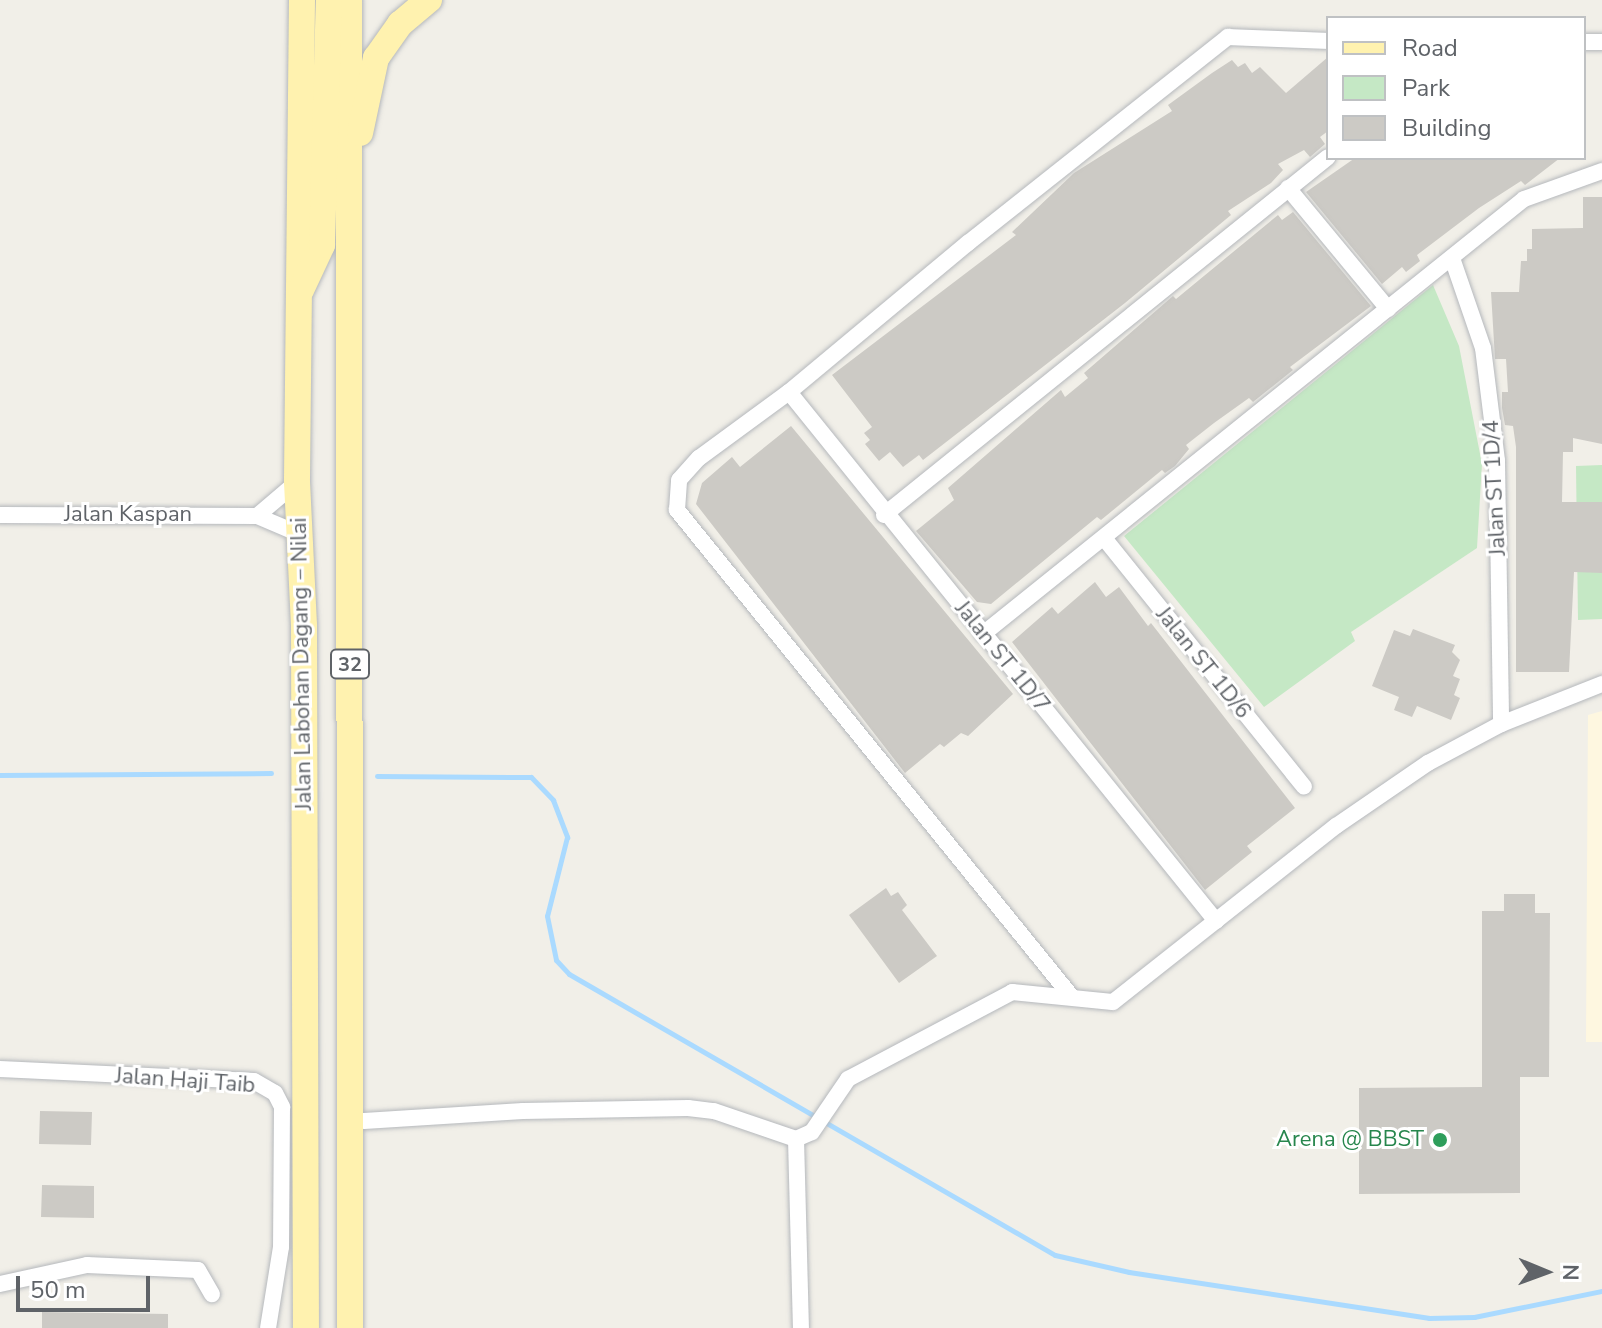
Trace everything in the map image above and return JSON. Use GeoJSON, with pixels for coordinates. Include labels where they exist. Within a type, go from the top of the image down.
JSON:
{"type":"FeatureCollection","features":[{"type":"Feature","properties":{"kind":"main road","name":"Jalan Labohan Dagang ‒ Nilai"},"geometry":{"type":"LineString","coordinates":[[302,0],[297,482],[302,535],[303,1328]]}},
{"type":"Feature","properties":{"kind":"main road"},"geometry":{"type":"LineString","coordinates":[[297,297],[322,245],[329,0]]}},
{"type":"Feature","properties":{"kind":"main road","name":"Jalan Labohan Dagang ‒ Nilai"},"geometry":{"type":"LineString","coordinates":[[349,0],[350,1328]]}},
{"type":"Feature","properties":{"kind":"main road"},"geometry":{"type":"LineString","coordinates":[[350,246],[359,142],[376,58],[400,24],[429,0]]}},
{"type":"Feature","properties":{"kind":"street"},"geometry":{"type":"LineString","coordinates":[[1071,996],[677,510],[679,480],[699,458],[789,392],[968,243],[1228,37],[1326,41]]}},
{"type":"Feature","properties":{"kind":"street"},"geometry":{"type":"LineString","coordinates":[[884,515],[1326,159]]}},
{"type":"Feature","properties":{"kind":"street"},"geometry":{"type":"LineString","coordinates":[[983,634],[1524,199],[1602,171]]}},
{"type":"Feature","properties":{"kind":"street"},"geometry":{"type":"LineString","coordinates":[[1288,188],[1388,309]]}},
{"type":"Feature","properties":{"kind":"street","name":"Jalan ST 1D/4"},"geometry":{"type":"LineString","coordinates":[[1452,258],[1483,348],[1497,461],[1501,724]]}},
{"type":"Feature","properties":{"kind":"street","name":"Jalan ST 1D/7"},"geometry":{"type":"LineString","coordinates":[[789,392],[884,515],[1216,921]]}},
{"type":"Feature","properties":{"kind":"street"},"geometry":{"type":"LineString","coordinates":[[297,482],[257,516],[302,535]]}},
{"type":"Feature","properties":{"kind":"street","name":"Jalan Kaspan"},"geometry":{"type":"LineString","coordinates":[[0,515],[257,516]]}},
{"type":"Feature","properties":{"kind":"street","name":"Jalan ST 1D/6"},"geometry":{"type":"LineString","coordinates":[[1104,538],[1304,787]]}},
{"type":"Feature","properties":{"kind":"street"},"geometry":{"type":"LineString","coordinates":[[364,1121],[523,1111],[688,1108],[714,1111],[796,1139],[812,1132],[848,1079],[1012,992],[1113,1002],[1336,826],[1428,763],[1501,724],[1602,684]]}},
{"type":"Feature","properties":{"kind":"street","name":"Jalan Haji Taib"},"geometry":{"type":"LineString","coordinates":[[0,1069],[254,1081],[275,1093],[282,1107],[281,1247],[268,1328]]}},
{"type":"Feature","properties":{"kind":"street"},"geometry":{"type":"LineString","coordinates":[[796,1139],[801,1328]]}},
{"type":"Feature","properties":{"kind":"street"},"geometry":{"type":"LineString","coordinates":[[0,1284],[87,1265],[198,1270],[212,1294]]}},
{"type":"Feature","properties":{"kind":"shaded area"},"geometry":{"type":"Polygon","coordinates":[[[1602,711],[1602,1042],[1586,1042],[1588,715],[1602,711]]]}},
{"type":"Feature","properties":{"kind":"green space"},"geometry":{"type":"Polygon","coordinates":[[[1433,285],[1459,346],[1482,464],[1477,548],[1351,632],[1355,641],[1264,707],[1124,536],[1433,285]]]}},
{"type":"Feature","properties":{"kind":"green space"},"geometry":{"type":"Polygon","coordinates":[[[1602,465],[1602,619],[1578,620],[1576,466],[1602,465]]]}},
{"type":"Feature","properties":{"kind":"building"},"geometry":{"type":"Polygon","coordinates":[[[1326,59],[1326,132],[1320,137],[1325,144],[1310,157],[1304,150],[1278,164],[1283,170],[1271,183],[1228,211],[1231,215],[1125,303],[923,460],[919,455],[903,467],[890,452],[879,461],[865,444],[870,440],[864,433],[872,427],[832,375],[1016,235],[1012,232],[1074,173],[1172,111],[1168,105],[1232,60],[1238,67],[1245,63],[1252,73],[1260,67],[1286,93],[1326,59]]]}},
{"type":"Feature","properties":{"kind":"building"},"geometry":{"type":"Polygon","coordinates":[[[1352,160],[1557,160],[1525,185],[1521,181],[1479,208],[1417,255],[1420,261],[1406,272],[1402,267],[1382,284],[1306,192],[1352,160]]]}},
{"type":"Feature","properties":{"kind":"building"},"geometry":{"type":"Polygon","coordinates":[[[1583,197],[1602,197],[1602,444],[1573,438],[1573,452],[1563,452],[1562,502],[1602,502],[1602,573],[1574,572],[1569,672],[1516,672],[1516,447],[1513,426],[1505,425],[1502,408],[1502,392],[1508,392],[1506,359],[1495,359],[1491,292],[1519,292],[1521,261],[1527,261],[1527,249],[1532,249],[1532,229],[1583,228],[1583,197]]]}},
{"type":"Feature","properties":{"kind":"building"},"geometry":{"type":"Polygon","coordinates":[[[1293,212],[1371,306],[1290,367],[1293,370],[1253,402],[1249,398],[1186,445],[1189,449],[1175,466],[1165,473],[1162,470],[1101,520],[1097,517],[991,604],[977,602],[916,531],[954,500],[948,488],[1061,390],[1065,397],[1088,378],[1084,373],[1173,296],[1176,299],[1278,215],[1282,220],[1293,212]]]}},
{"type":"Feature","properties":{"kind":"building"},"geometry":{"type":"Polygon","coordinates":[[[791,426],[1013,694],[968,736],[961,733],[944,747],[940,744],[905,773],[696,504],[702,483],[732,457],[740,467],[791,426]]]}},
{"type":"Feature","properties":{"kind":"building"},"geometry":{"type":"Polygon","coordinates":[[[1095,582],[1106,597],[1119,587],[1148,626],[1151,623],[1295,808],[1247,846],[1252,852],[1205,890],[1012,642],[1052,607],[1058,614],[1095,582]]]}},
{"type":"Feature","properties":{"kind":"building"},"geometry":{"type":"Polygon","coordinates":[[[1413,629],[1455,645],[1452,652],[1460,660],[1453,676],[1460,679],[1454,695],[1460,698],[1451,720],[1417,706],[1412,717],[1394,710],[1399,697],[1372,686],[1394,630],[1410,636],[1413,629]]]}},
{"type":"Feature","properties":{"kind":"building"},"geometry":{"type":"Polygon","coordinates":[[[886,888],[891,896],[898,892],[907,905],[902,910],[937,956],[899,983],[849,915],[886,888]]]}},
{"type":"Feature","properties":{"kind":"building"},"geometry":{"type":"Polygon","coordinates":[[[1504,894],[1535,894],[1535,913],[1550,913],[1549,1077],[1520,1077],[1520,1193],[1359,1194],[1359,1088],[1482,1087],[1482,911],[1504,911],[1504,894]]]}},
{"type":"Feature","properties":{"kind":"building"},"geometry":{"type":"Polygon","coordinates":[[[40,1111],[92,1112],[91,1145],[39,1144],[40,1111]]]}},
{"type":"Feature","properties":{"kind":"building"},"geometry":{"type":"Polygon","coordinates":[[[42,1185],[94,1186],[94,1218],[41,1217],[42,1185]]]}},
{"type":"Feature","properties":{"kind":"building"},"geometry":{"type":"Polygon","coordinates":[[[42,1312],[168,1314],[168,1328],[42,1328],[42,1312]]]}},
{"type":"Feature","properties":{"kind":"waterway"},"geometry":{"type":"LineString","coordinates":[[0,775],[271,773]]}},
{"type":"Feature","properties":{"kind":"waterway"},"geometry":{"type":"LineString","coordinates":[[377,776],[531,777],[553,800],[567,837],[547,916],[556,960],[569,974],[1055,1255],[1129,1272],[1429,1318],[1474,1317],[1602,1291]]}},
{"type":"Feature","properties":{"kind":"place","name":"Arena @ BBST"},"geometry":{"type":"Point","coordinates":[1440,1140]}}]}
